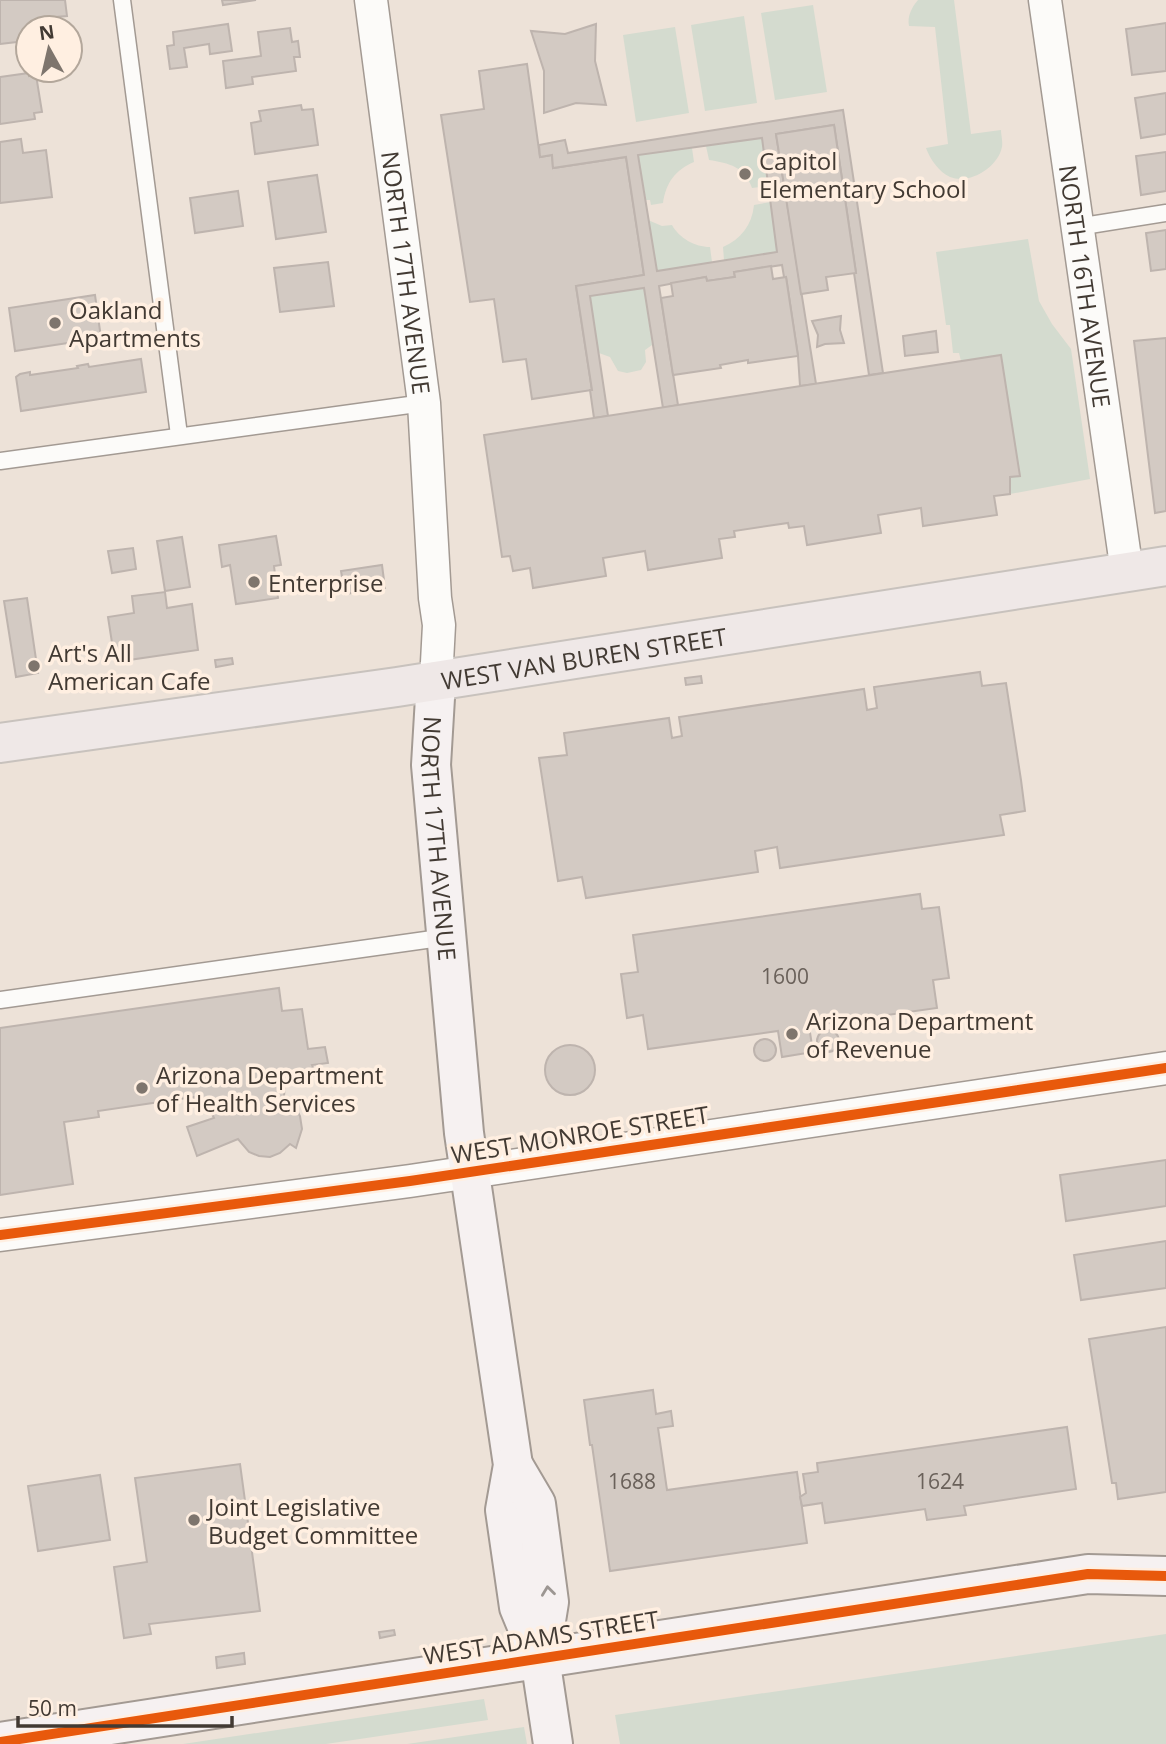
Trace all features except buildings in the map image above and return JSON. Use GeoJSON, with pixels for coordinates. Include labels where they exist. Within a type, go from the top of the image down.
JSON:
{"type":"FeatureCollection","features":[{"type":"Feature","properties":{"kind":"main road","name":"WEST VAN BUREN STREET"},"geometry":{"type":"LineString","coordinates":[[0,743],[436,681],[1166,566]]}},
{"type":"Feature","properties":{"kind":"main road","name":"NORTH 17TH AVENUE"},"geometry":{"type":"LineString","coordinates":[[436,681],[431,765],[469,1172],[513,1465],[536,1504],[549,1602],[540,1658],[552,1744]]}},
{"type":"Feature","properties":{"kind":"main road","name":"WEST ADAMS STREET"},"geometry":{"type":"LineString","coordinates":[[0,1742],[1088,1574],[1166,1576]]}},
{"type":"Feature","properties":{"kind":"street","name":"NORTH 17TH AVENUE"},"geometry":{"type":"LineString","coordinates":[[371,0],[424,403],[435,597],[439,625],[436,681]]}},
{"type":"Feature","properties":{"kind":"street","name":"NORTH 16TH AVENUE"},"geometry":{"type":"LineString","coordinates":[[1045,0],[1127,572]]}},
{"type":"Feature","properties":{"kind":"street","name":"WEST MONROE STREET"},"geometry":{"type":"LineString","coordinates":[[0,1235],[469,1172],[1166,1068]]}},
{"type":"Feature","properties":{"kind":"lane"},"geometry":{"type":"LineString","coordinates":[[122,0],[179,435]]}},
{"type":"Feature","properties":{"kind":"lane"},"geometry":{"type":"LineString","coordinates":[[1077,227],[1166,213]]}},
{"type":"Feature","properties":{"kind":"lane"},"geometry":{"type":"LineString","coordinates":[[0,461],[424,403]]}},
{"type":"Feature","properties":{"kind":"lane"},"geometry":{"type":"LineString","coordinates":[[0,1000],[447,937]]}},
{"type":"Feature","properties":{"kind":"shaded area"},"geometry":{"type":"Polygon","coordinates":[[[918,0],[954,0],[971,134],[1001,130],[1002,145],[995,161],[974,176],[958,179],[946,175],[935,165],[926,148],[948,144],[935,27],[909,26],[911,12],[918,0]]]}},
{"type":"Feature","properties":{"kind":"shaded area"},"geometry":{"type":"Polygon","coordinates":[[[813,5],[827,92],[775,100],[761,13],[813,5]]]}},
{"type":"Feature","properties":{"kind":"shaded area"},"geometry":{"type":"Polygon","coordinates":[[[744,16],[757,103],[705,111],[691,25],[744,16]]]}},
{"type":"Feature","properties":{"kind":"shaded area"},"geometry":{"type":"Polygon","coordinates":[[[675,27],[689,113],[636,122],[623,35],[675,27]]]}},
{"type":"Feature","properties":{"kind":"shaded area"},"geometry":{"type":"Polygon","coordinates":[[[762,138],[769,186],[752,188],[745,175],[735,167],[709,160],[706,146],[762,138]]]}},
{"type":"Feature","properties":{"kind":"shaded area"},"geometry":{"type":"Polygon","coordinates":[[[692,148],[694,162],[672,178],[663,203],[651,205],[650,200],[646,200],[638,155],[692,148]]]}},
{"type":"Feature","properties":{"kind":"shaded area"},"geometry":{"type":"Polygon","coordinates":[[[771,202],[777,252],[724,260],[723,247],[735,240],[744,230],[751,219],[754,205],[771,202]]]}},
{"type":"Feature","properties":{"kind":"shaded area"},"geometry":{"type":"Polygon","coordinates":[[[648,220],[662,226],[672,225],[688,241],[710,247],[712,262],[657,271],[648,220]]]}},
{"type":"Feature","properties":{"kind":"shaded area"},"geometry":{"type":"Polygon","coordinates":[[[1028,239],[1039,301],[1071,349],[1090,479],[1010,494],[1010,477],[1019,476],[1001,355],[961,361],[959,353],[953,353],[950,325],[946,325],[936,252],[1028,239]]]}},
{"type":"Feature","properties":{"kind":"shaded area"},"geometry":{"type":"Polygon","coordinates":[[[644,288],[652,345],[645,350],[646,362],[641,370],[627,373],[618,371],[610,357],[599,353],[590,296],[644,288]]]}},
{"type":"Feature","properties":{"kind":"shaded area"},"geometry":{"type":"Polygon","coordinates":[[[1166,1634],[1166,1744],[620,1744],[615,1715],[1166,1634]]]}},
{"type":"Feature","properties":{"kind":"shaded area"},"geometry":{"type":"Polygon","coordinates":[[[484,1699],[488,1720],[326,1744],[183,1744],[484,1699]]]}},
{"type":"Feature","properties":{"kind":"shaded area"},"geometry":{"type":"Polygon","coordinates":[[[524,1727],[527,1744],[407,1744],[524,1727]]]}},
{"type":"Feature","properties":{"kind":"cycle path"},"geometry":{"type":"LineString","coordinates":[[0,1235],[410,1181],[1166,1068]]}},
{"type":"Feature","properties":{"kind":"cycle path"},"geometry":{"type":"LineString","coordinates":[[0,1742],[1088,1574],[1166,1576]]}},
{"type":"Feature","properties":{"kind":"place","name":"Capitol Elementary School"},"geometry":{"type":"Point","coordinates":[745,174]}},
{"type":"Feature","properties":{"kind":"place","name":"Oakland Apartments"},"geometry":{"type":"Point","coordinates":[55,323]}},
{"type":"Feature","properties":{"kind":"place","name":"Enterprise"},"geometry":{"type":"Point","coordinates":[254,582]}},
{"type":"Feature","properties":{"kind":"place","name":"Art's All American Cafe"},"geometry":{"type":"Point","coordinates":[34,666]}},
{"type":"Feature","properties":{"kind":"place","name":"Arizona Department of Revenue"},"geometry":{"type":"Point","coordinates":[792,1034]}},
{"type":"Feature","properties":{"kind":"place","name":"Arizona Department of Health Services"},"geometry":{"type":"Point","coordinates":[142,1088]}},
{"type":"Feature","properties":{"kind":"place","name":"Joint Legislative Budget Committee"},"geometry":{"type":"Point","coordinates":[194,1520]}}]}
